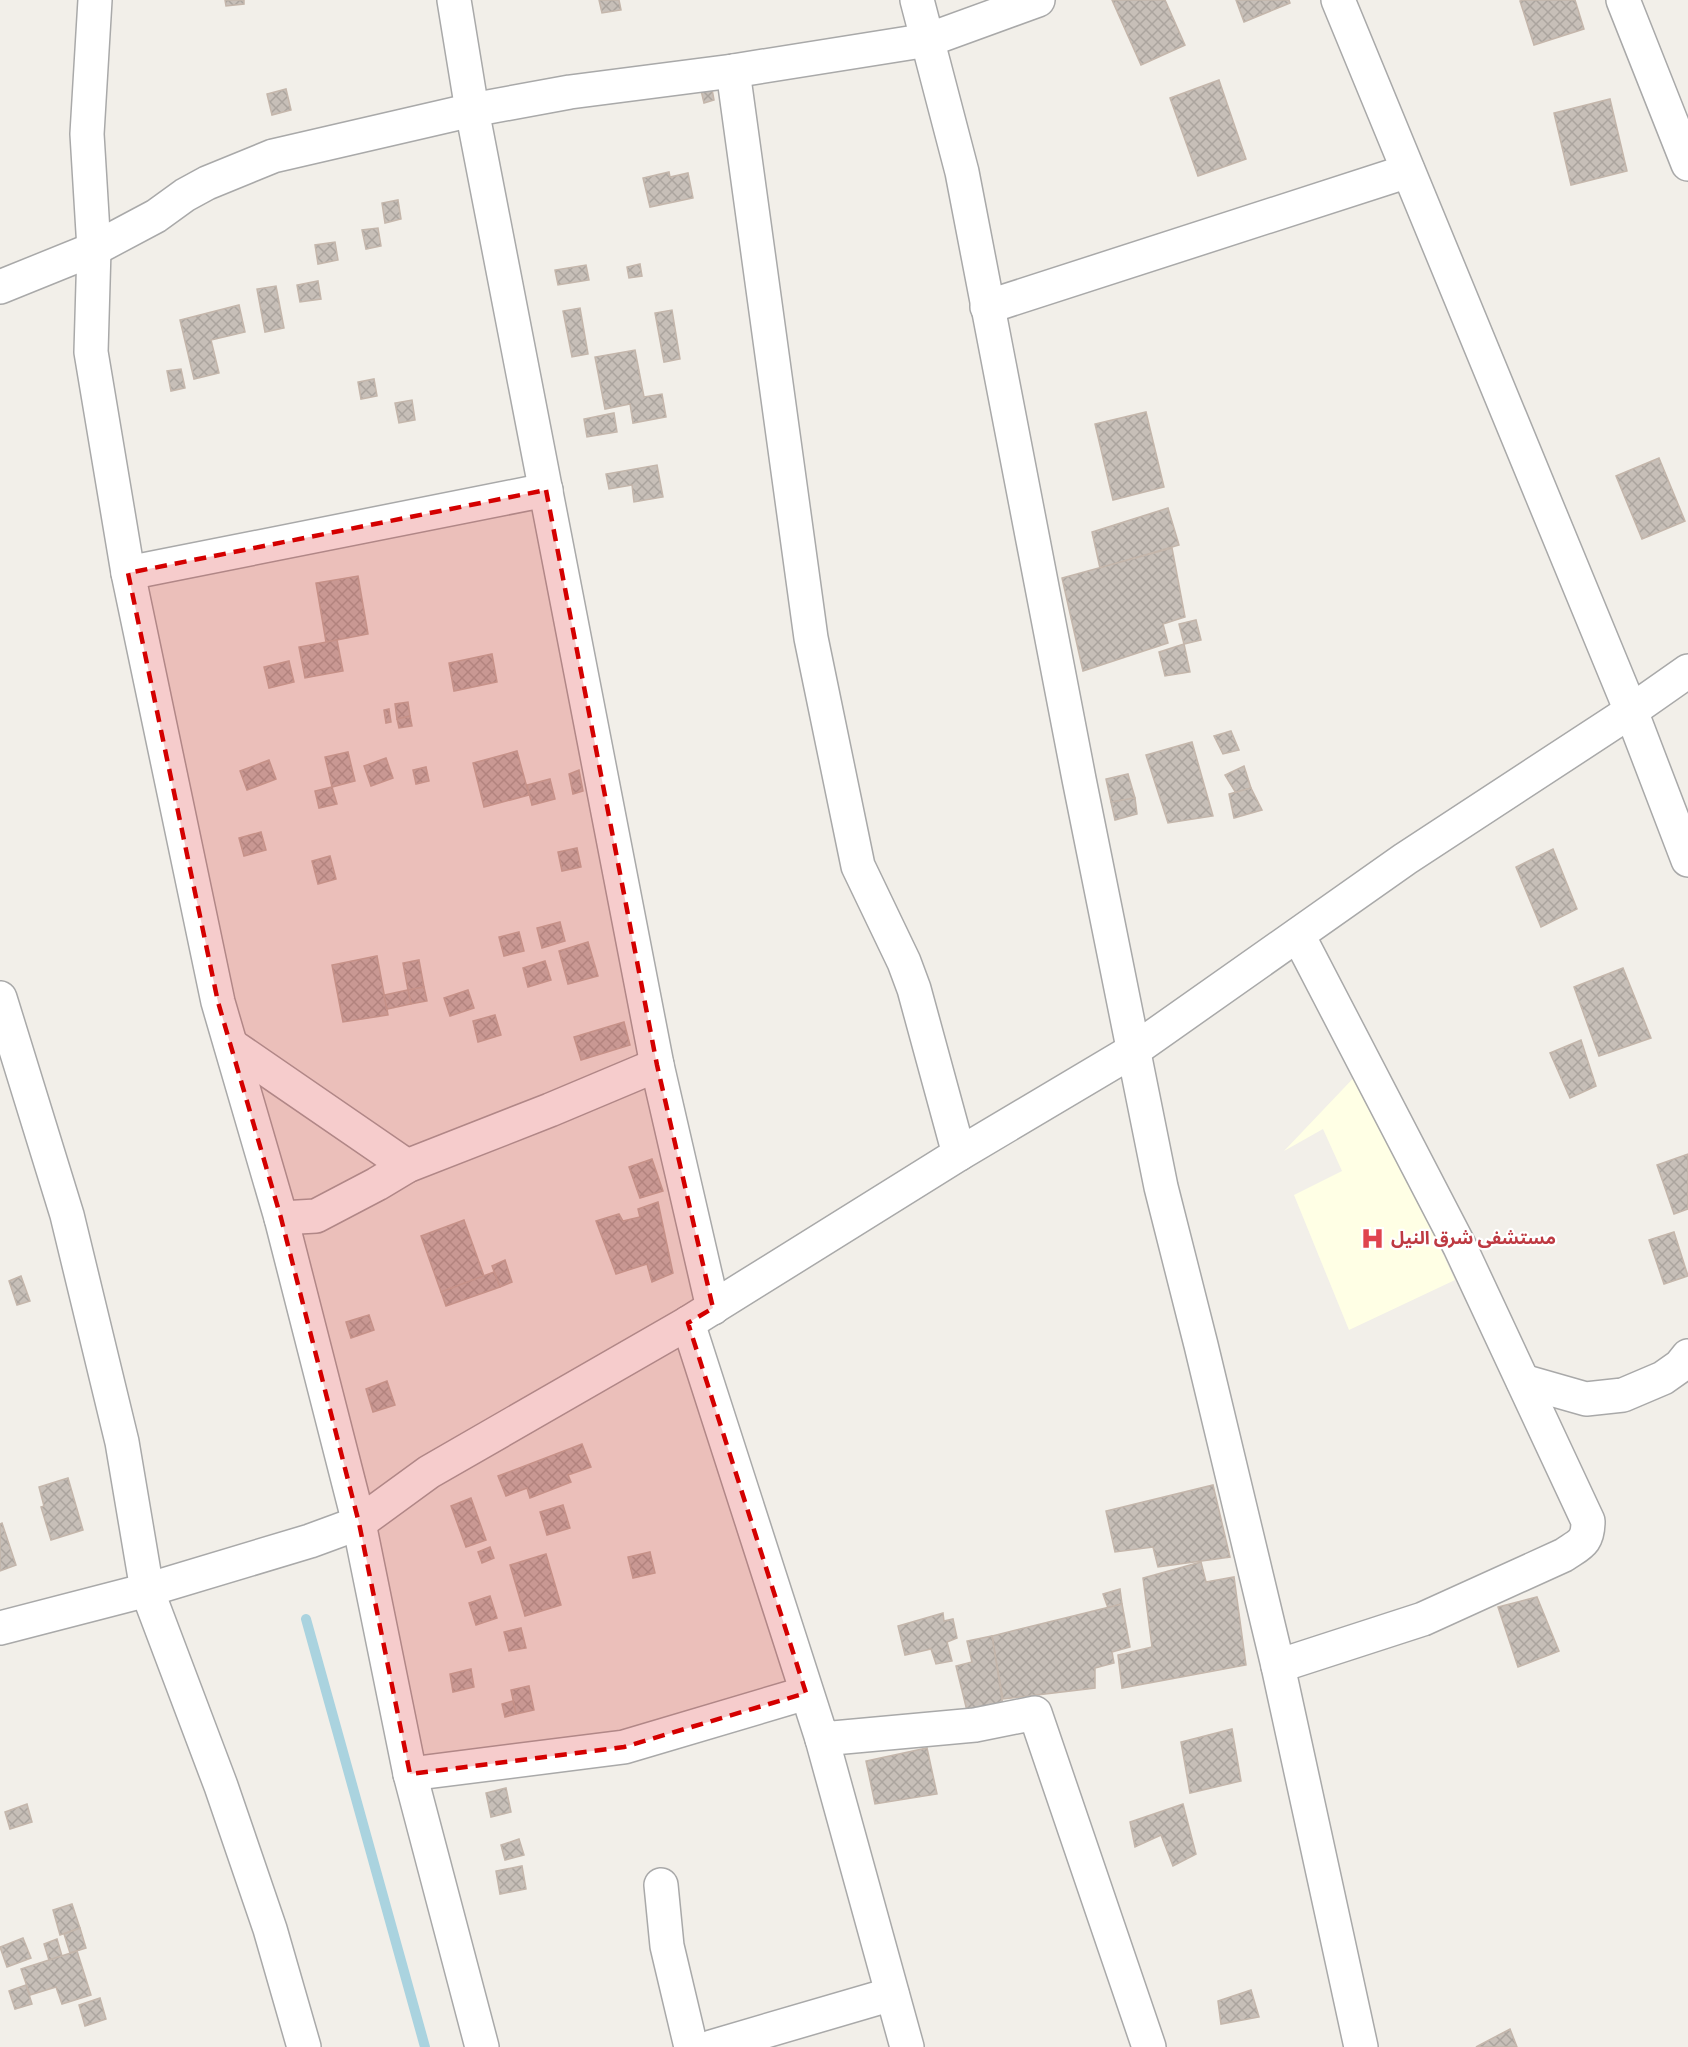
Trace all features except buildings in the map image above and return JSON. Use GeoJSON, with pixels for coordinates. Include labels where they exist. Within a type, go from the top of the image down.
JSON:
{"type":"FeatureCollection","features":[{"type":"Feature","properties":{"kind":"street"},"geometry":{"type":"LineString","coordinates":[[95,0],[87,135],[94,249],[92,352],[128,573],[218,1002],[281,1218],[359,1524],[410,1774],[482,2047]]}},
{"type":"Feature","properties":{"kind":"street"},"geometry":{"type":"LineString","coordinates":[[454,0],[472,110],[657,1065],[700,1316],[806,1693],[822,1739],[907,2047]]}},
{"type":"Feature","properties":{"kind":"street"},"geometry":{"type":"LineString","coordinates":[[917,0],[962,172],[1081,790],[1161,1187],[1278,1666],[1361,2047]]}},
{"type":"Feature","properties":{"kind":"street"},"geometry":{"type":"LineString","coordinates":[[0,287],[94,249],[156,216],[185,195],[207,183],[273,156],[472,110],[570,92],[733,71],[928,39],[1038,0]]}},
{"type":"Feature","properties":{"kind":"street"},"geometry":{"type":"LineString","coordinates":[[1338,0],[1631,711],[1688,860]]}},
{"type":"Feature","properties":{"kind":"street"},"geometry":{"type":"LineString","coordinates":[[1623,0],[1688,164]]}},
{"type":"Feature","properties":{"kind":"street"},"geometry":{"type":"LineString","coordinates":[[733,71],[811,638],[855,854],[858,866],[914,988],[959,1154]]}},
{"type":"Feature","properties":{"kind":"street"},"geometry":{"type":"LineString","coordinates":[[987,307],[1408,171]]}},
{"type":"Feature","properties":{"kind":"street"},"geometry":{"type":"LineString","coordinates":[[128,573],[546,490]]}},
{"type":"Feature","properties":{"kind":"street"},"geometry":{"type":"LineString","coordinates":[[0,1628],[147,1590],[310,1542],[359,1524],[429,1472],[700,1316],[959,1154],[1134,1050],[1405,859],[1688,671]]}},
{"type":"Feature","properties":{"kind":"street"},"geometry":{"type":"LineString","coordinates":[[1278,1666],[1423,1619],[1564,1555],[1587,1537],[1588,1521],[1460,1246],[1298,935]]}},
{"type":"Feature","properties":{"kind":"street"},"geometry":{"type":"LineString","coordinates":[[0,998],[67,1215],[122,1442],[147,1590],[262,1907],[304,2047]]}},
{"type":"Feature","properties":{"kind":"street"},"geometry":{"type":"LineString","coordinates":[[231,1045],[407,1166]]}},
{"type":"Feature","properties":{"kind":"street"},"geometry":{"type":"LineString","coordinates":[[281,1218],[316,1216],[407,1166],[657,1065]]}},
{"type":"Feature","properties":{"kind":"street"},"geometry":{"type":"LineString","coordinates":[[1522,1381],[1586,1399],[1623,1395],[1663,1378],[1680,1366],[1688,1356]]}},
{"type":"Feature","properties":{"kind":"street"},"geometry":{"type":"LineString","coordinates":[[410,1774],[624,1747],[806,1693]]}},
{"type":"Feature","properties":{"kind":"street"},"geometry":{"type":"LineString","coordinates":[[822,1739],[975,1725],[1035,1713],[1149,2047]]}},
{"type":"Feature","properties":{"kind":"street"},"geometry":{"type":"LineString","coordinates":[[660,1885],[667,1946],[691,2047]]}},
{"type":"Feature","properties":{"kind":"street"},"geometry":{"type":"LineString","coordinates":[[711,2047],[892,1994]]}},
{"type":"Feature","properties":{"kind":"highlighted area"},"geometry":{"type":"Polygon","coordinates":[[[546,490],[657,1065],[713,1308],[688,1323],[806,1693],[624,1747],[410,1774],[359,1523],[281,1218],[218,1002],[128,573],[546,490]]]}},
{"type":"Feature","properties":{"kind":"shaded area","name":"مستشفى شرق النيل"},"geometry":{"type":"Polygon","coordinates":[[[1362,1069],[1382,1123],[1455,1280],[1349,1330],[1294,1195],[1342,1171],[1323,1129],[1284,1151],[1362,1069]]]}},
{"type":"Feature","properties":{"kind":"waterway"},"geometry":{"type":"LineString","coordinates":[[306,1619],[425,2047]]}},
{"type":"Feature","properties":{"kind":"place","name":"مستشفى شرق النيل"},"geometry":{"type":"Point","coordinates":[1373,1238]}}]}
